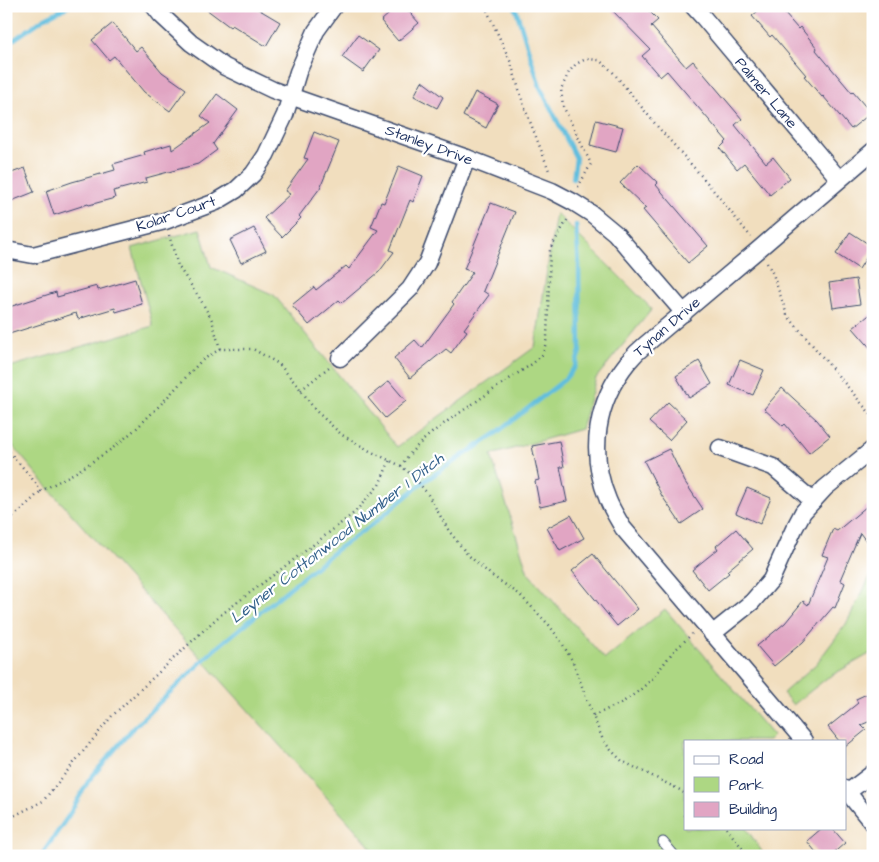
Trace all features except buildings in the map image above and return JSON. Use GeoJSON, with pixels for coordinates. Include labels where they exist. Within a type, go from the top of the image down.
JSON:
{"type":"FeatureCollection","features":[{"type":"Feature","properties":{"kind":"street","name":"Stanley Drive"},"geometry":{"type":"LineString","coordinates":[[154,6],[191,43],[225,67],[273,90],[467,158],[552,191],[573,202],[592,214],[615,233],[684,313]]}},
{"type":"Feature","properties":{"kind":"street"},"geometry":{"type":"LineString","coordinates":[[290,95],[316,31],[334,6]]}},
{"type":"Feature","properties":{"kind":"street","name":"Palmer Lane"},"geometry":{"type":"LineString","coordinates":[[693,6],[840,180]]}},
{"type":"Feature","properties":{"kind":"street","name":"Kolar Court"},"geometry":{"type":"LineString","coordinates":[[6,250],[34,255],[165,221],[216,202],[236,190],[253,174],[266,155],[290,95]]}},
{"type":"Feature","properties":{"kind":"street","name":"Tynan Drive"},"geometry":{"type":"LineString","coordinates":[[803,740],[623,528],[608,500],[599,471],[596,438],[602,406],[616,379],[644,345],[873,151]]}},
{"type":"Feature","properties":{"kind":"street"},"geometry":{"type":"LineString","coordinates":[[340,358],[388,312],[415,282],[427,263],[467,158]]}},
{"type":"Feature","properties":{"kind":"street"},"geometry":{"type":"LineString","coordinates":[[720,448],[773,467],[813,501]]}},
{"type":"Feature","properties":{"kind":"street"},"geometry":{"type":"LineString","coordinates":[[712,634],[752,602],[771,580],[803,512],[825,488],[873,449]]}},
{"type":"Feature","properties":{"kind":"street"},"geometry":{"type":"LineString","coordinates":[[873,773],[846,791],[873,824]]}},
{"type":"Feature","properties":{"kind":"lane"},"geometry":{"type":"LineString","coordinates":[[664,842],[675,856]]}},
{"type":"Feature","properties":{"kind":"path"},"geometry":{"type":"LineString","coordinates":[[485,6],[511,63],[524,106],[550,175]]}},
{"type":"Feature","properties":{"kind":"path"},"geometry":{"type":"LineString","coordinates":[[577,188],[591,164],[563,106],[562,89],[569,72],[576,64],[586,59],[599,60],[612,71],[705,180],[751,238]]}},
{"type":"Feature","properties":{"kind":"path"},"geometry":{"type":"LineString","coordinates":[[401,466],[406,458],[447,421],[532,364],[543,354],[548,338],[550,249],[569,216]]}},
{"type":"Feature","properties":{"kind":"path"},"geometry":{"type":"LineString","coordinates":[[169,234],[178,266],[212,320],[220,349]]}},
{"type":"Feature","properties":{"kind":"path"},"geometry":{"type":"LineString","coordinates":[[766,262],[773,274],[787,315],[873,417]]}},
{"type":"Feature","properties":{"kind":"path"},"geometry":{"type":"LineString","coordinates":[[6,524],[41,491],[78,471],[113,448],[138,428],[201,361],[220,349],[253,349],[280,364],[315,410],[342,435],[401,466],[413,476],[426,493],[449,531],[467,554],[534,608],[562,643],[573,662],[603,740],[622,761],[684,793]]}},
{"type":"Feature","properties":{"kind":"path"},"geometry":{"type":"LineString","coordinates":[[301,390],[320,374]]}},
{"type":"Feature","properties":{"kind":"path"},"geometry":{"type":"LineString","coordinates":[[6,448],[41,491]]}},
{"type":"Feature","properties":{"kind":"path"},"geometry":{"type":"LineString","coordinates":[[6,820],[43,801],[112,716],[218,617],[354,513],[379,485],[390,460]]}},
{"type":"Feature","properties":{"kind":"path"},"geometry":{"type":"LineString","coordinates":[[593,716],[623,702],[638,691],[653,678],[672,653],[692,634]]}},
{"type":"Feature","properties":{"kind":"path"},"geometry":{"type":"LineString","coordinates":[[728,830],[748,856]]}},
{"type":"Feature","properties":{"kind":"green space"},"geometry":{"type":"Polygon","coordinates":[[[556,213],[652,309],[596,378],[581,429],[491,455],[528,573],[605,659],[665,609],[773,736],[769,740],[684,740],[684,830],[747,830],[765,856],[377,856],[364,839],[57,498],[6,438],[6,368],[153,326],[132,248],[200,229],[211,267],[274,295],[397,447],[535,347],[556,213]]]}},
{"type":"Feature","properties":{"kind":"green space"},"geometry":{"type":"Polygon","coordinates":[[[873,571],[873,652],[827,678],[793,705],[783,693],[816,664],[846,624],[873,571]]]}},
{"type":"Feature","properties":{"kind":"waterway"},"geometry":{"type":"LineString","coordinates":[[6,45],[45,18],[69,6]]}},
{"type":"Feature","properties":{"kind":"waterway","name":"Leyner Cottonwood Number 1 Ditch"},"geometry":{"type":"LineString","coordinates":[[515,6],[540,87],[576,158],[573,179]]}},
{"type":"Feature","properties":{"kind":"waterway","name":"Leyner Cottonwood Number 1 Ditch"},"geometry":{"type":"LineString","coordinates":[[41,856],[69,815],[89,780],[133,728],[215,649],[336,550],[374,523],[426,480],[494,435],[564,380],[575,367],[580,351],[579,265],[576,225]]}}]}
